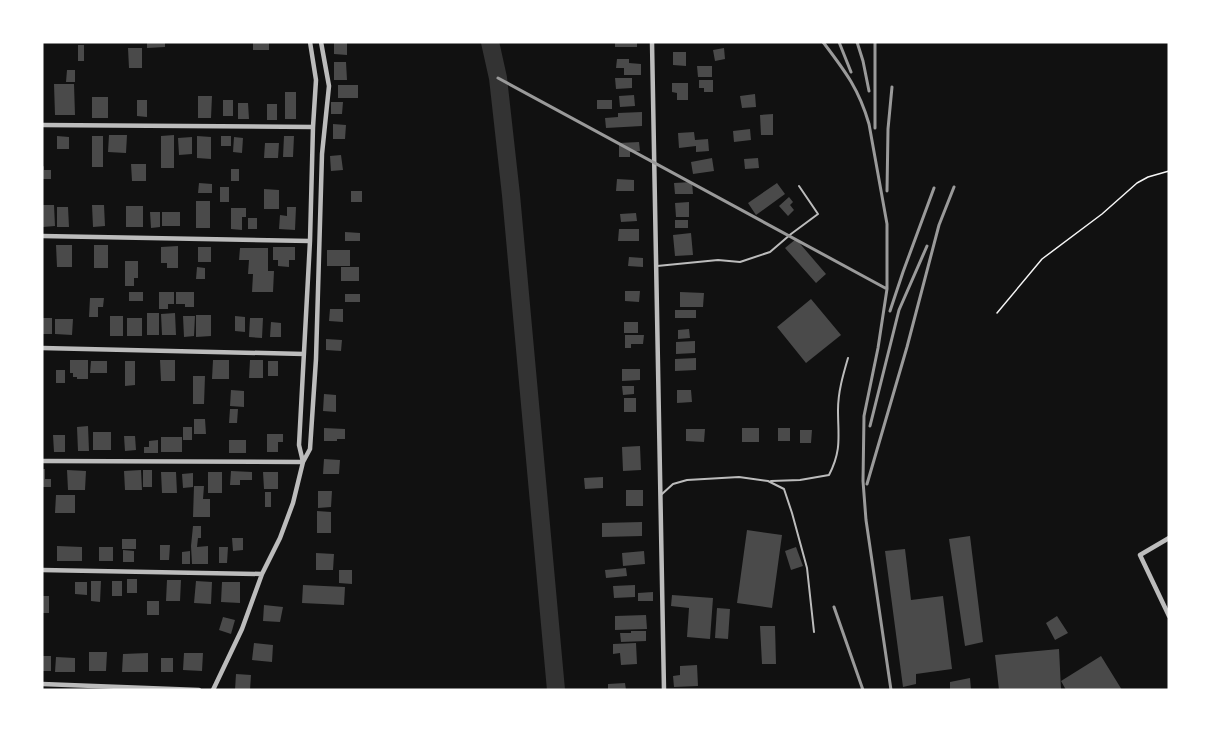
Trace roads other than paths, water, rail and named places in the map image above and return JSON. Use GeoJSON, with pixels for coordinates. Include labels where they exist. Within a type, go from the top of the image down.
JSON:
{"type":"FeatureCollection","features":[{"type":"Feature","properties":{"kind":"street"},"geometry":{"type":"LineString","coordinates":[[303,462],[299,445],[316,80],[310,42]]}},
{"type":"Feature","properties":{"kind":"street"},"geometry":{"type":"LineString","coordinates":[[213,690],[242,629],[262,574],[280,538],[293,503],[303,462],[310,449],[316,359],[322,154],[328,86],[321,42]]}},
{"type":"Feature","properties":{"kind":"street"},"geometry":{"type":"LineString","coordinates":[[652,42],[664,690]]}},
{"type":"Feature","properties":{"kind":"street"},"geometry":{"type":"LineString","coordinates":[[42,125],[313,128]]}},
{"type":"Feature","properties":{"kind":"street"},"geometry":{"type":"LineString","coordinates":[[42,236],[310,241]]}},
{"type":"Feature","properties":{"kind":"street"},"geometry":{"type":"LineString","coordinates":[[42,348],[304,354]]}},
{"type":"Feature","properties":{"kind":"street"},"geometry":{"type":"LineString","coordinates":[[42,461],[303,462]]}},
{"type":"Feature","properties":{"kind":"street"},"geometry":{"type":"LineString","coordinates":[[1169,538],[1140,555],[1169,616]]}},
{"type":"Feature","properties":{"kind":"street"},"geometry":{"type":"LineString","coordinates":[[42,570],[262,574]]}},
{"type":"Feature","properties":{"kind":"street"},"geometry":{"type":"LineString","coordinates":[[42,684],[199,690]]}},
{"type":"Feature","properties":{"kind":"lane"},"geometry":{"type":"LineString","coordinates":[[656,266],[718,260],[740,262],[770,252],[818,214],[799,186]]}},
{"type":"Feature","properties":{"kind":"lane"},"geometry":{"type":"LineString","coordinates":[[660,496],[673,484],[687,480],[739,477],[768,481],[800,480],[829,475],[839,442],[840,387],[848,358]]}},
{"type":"Feature","properties":{"kind":"lane"},"geometry":{"type":"LineString","coordinates":[[768,481],[784,489],[792,513],[807,568],[814,632]]}},
{"type":"Feature","properties":{"kind":"waterway"},"geometry":{"type":"LineString","coordinates":[[490,42],[498,78],[511,195],[556,690]]}},
{"type":"Feature","properties":{"kind":"railway"},"geometry":{"type":"LineString","coordinates":[[823,42],[861,100],[869,124],[887,224],[887,289],[864,416],[863,481],[866,520],[891,690]]}},
{"type":"Feature","properties":{"kind":"railway"},"geometry":{"type":"LineString","coordinates":[[839,42],[851,72]]}},
{"type":"Feature","properties":{"kind":"railway"},"geometry":{"type":"LineString","coordinates":[[857,42],[869,91]]}},
{"type":"Feature","properties":{"kind":"railway"},"geometry":{"type":"LineString","coordinates":[[875,42],[875,128]]}},
{"type":"Feature","properties":{"kind":"railway"},"geometry":{"type":"LineString","coordinates":[[498,78],[887,289]]}},
{"type":"Feature","properties":{"kind":"railway"},"geometry":{"type":"LineString","coordinates":[[887,191],[888,129],[892,87]]}},
{"type":"Feature","properties":{"kind":"railway"},"geometry":{"type":"LineString","coordinates":[[867,484],[907,347],[939,225],[954,187]]}},
{"type":"Feature","properties":{"kind":"railway"},"geometry":{"type":"LineString","coordinates":[[890,311],[934,188]]}},
{"type":"Feature","properties":{"kind":"railway"},"geometry":{"type":"LineString","coordinates":[[870,426],[899,310],[927,246]]}},
{"type":"Feature","properties":{"kind":"railway"},"geometry":{"type":"LineString","coordinates":[[834,607],[863,690]]}}]}
